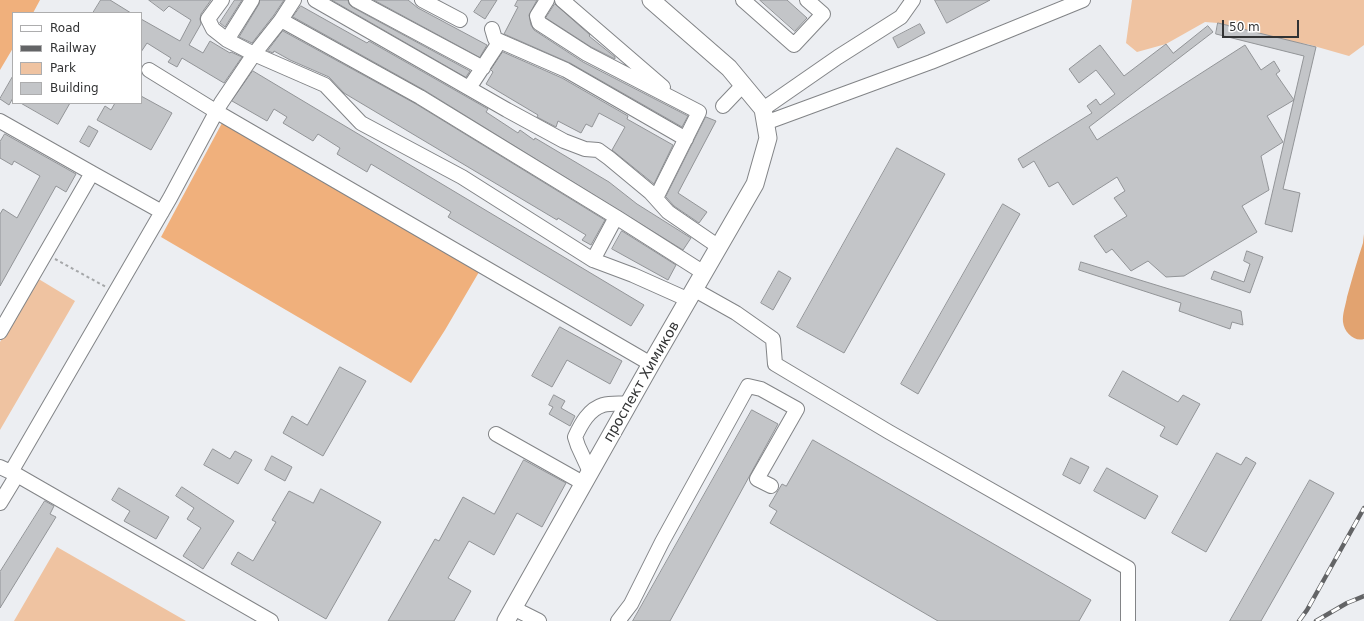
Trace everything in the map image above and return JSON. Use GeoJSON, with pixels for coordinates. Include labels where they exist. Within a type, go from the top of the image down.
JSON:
{"type":"FeatureCollection","features":[{"type":"Feature","properties":{"kind":"main road"},"geometry":{"type":"LineString","coordinates":[[651,0],[729,68],[743,85],[765,124]]}},
{"type":"Feature","properties":{"kind":"main road","name":"проспект Химиков"},"geometry":{"type":"LineString","coordinates":[[510,614],[651,364],[755,184],[765,124]]}},
{"type":"Feature","properties":{"kind":"street"},"geometry":{"type":"LineString","coordinates":[[222,0],[208,19],[213,29],[227,40],[254,54],[325,85],[361,123],[462,177],[593,260],[692,295],[736,313],[773,339],[775,364],[889,432],[1128,568],[1128,621]]}},
{"type":"Feature","properties":{"kind":"street"},"geometry":{"type":"LineString","coordinates":[[227,40],[252,0]]}},
{"type":"Feature","properties":{"kind":"street"},"geometry":{"type":"LineString","coordinates":[[0,503],[9,471],[116,292],[162,212],[221,103],[254,54],[281,20],[294,0]]}},
{"type":"Feature","properties":{"kind":"street"},"geometry":{"type":"LineString","coordinates":[[315,0],[564,141],[585,149],[598,150],[656,198],[668,212],[719,247]]}},
{"type":"Feature","properties":{"kind":"street"},"geometry":{"type":"LineString","coordinates":[[356,0],[483,68]]}},
{"type":"Feature","properties":{"kind":"street"},"geometry":{"type":"LineString","coordinates":[[422,0],[460,20]]}},
{"type":"Feature","properties":{"kind":"street"},"geometry":{"type":"LineString","coordinates":[[547,0],[537,16],[539,23],[587,54],[699,112],[656,198]]}},
{"type":"Feature","properties":{"kind":"street"},"geometry":{"type":"LineString","coordinates":[[562,0],[681,103]]}},
{"type":"Feature","properties":{"kind":"street"},"geometry":{"type":"LineString","coordinates":[[743,0],[794,45],[823,14],[807,0]]}},
{"type":"Feature","properties":{"kind":"street"},"geometry":{"type":"LineString","coordinates":[[765,124],[826,66],[901,18],[913,0]]}},
{"type":"Feature","properties":{"kind":"street"},"geometry":{"type":"LineString","coordinates":[[765,124],[930,62],[1083,0]]}},
{"type":"Feature","properties":{"kind":"street"},"geometry":{"type":"LineString","coordinates":[[281,20],[420,97],[616,217],[704,273]]}},
{"type":"Feature","properties":{"kind":"street"},"geometry":{"type":"LineString","coordinates":[[492,29],[495,38],[500,41],[566,70],[686,139]]}},
{"type":"Feature","properties":{"kind":"street"},"geometry":{"type":"LineString","coordinates":[[469,88],[500,41]]}},
{"type":"Feature","properties":{"kind":"street"},"geometry":{"type":"LineString","coordinates":[[149,70],[217,112],[651,364]]}},
{"type":"Feature","properties":{"kind":"street"},"geometry":{"type":"LineString","coordinates":[[723,106],[743,85]]}},
{"type":"Feature","properties":{"kind":"street"},"geometry":{"type":"LineString","coordinates":[[0,121],[162,212]]}},
{"type":"Feature","properties":{"kind":"street"},"geometry":{"type":"LineString","coordinates":[[0,332],[92,173]]}},
{"type":"Feature","properties":{"kind":"street"},"geometry":{"type":"LineString","coordinates":[[593,260],[616,217]]}},
{"type":"Feature","properties":{"kind":"street"},"geometry":{"type":"LineString","coordinates":[[618,621],[631,604],[662,542],[748,386],[761,389],[797,409],[757,479],[771,486]]}},
{"type":"Feature","properties":{"kind":"street"},"geometry":{"type":"LineString","coordinates":[[587,478],[575,437],[581,425],[592,411],[603,405],[629,403]]}},
{"type":"Feature","properties":{"kind":"street"},"geometry":{"type":"LineString","coordinates":[[496,434],[587,478]]}},
{"type":"Feature","properties":{"kind":"street"},"geometry":{"type":"LineString","coordinates":[[9,471],[271,621]]}},
{"type":"Feature","properties":{"kind":"street"},"geometry":{"type":"LineString","coordinates":[[510,614],[539,621]]}},
{"type":"Feature","properties":{"kind":"path"},"geometry":{"type":"LineString","coordinates":[[46,254],[116,292]]}},
{"type":"Feature","properties":{"kind":"green space"},"geometry":{"type":"Polygon","coordinates":[[[1132,0],[1364,0],[1364,45],[1349,56],[1307,44],[1296,43],[1218,23],[1205,22],[1166,44],[1137,52],[1126,43],[1132,0]]]}},
{"type":"Feature","properties":{"kind":"green space"},"geometry":{"type":"Polygon","coordinates":[[[37,278],[75,301],[0,430],[0,342],[37,278]]]}},
{"type":"Feature","properties":{"kind":"green space"},"geometry":{"type":"Polygon","coordinates":[[[57,547],[186,621],[14,621],[57,547]]]}},
{"type":"Feature","properties":{"kind":"shaded area"},"geometry":{"type":"Polygon","coordinates":[[[0,0],[40,0],[34,12],[12,12],[12,50],[0,70],[0,0]]]}},
{"type":"Feature","properties":{"kind":"shaded area"},"geometry":{"type":"Polygon","coordinates":[[[222,123],[479,272],[445,330],[411,383],[161,237],[222,123]]]}},
{"type":"Feature","properties":{"kind":"shaded area"},"geometry":{"type":"Polygon","coordinates":[[[1364,234],[1364,339],[1360,340],[1353,338],[1347,333],[1343,319],[1347,297],[1363,243],[1364,234]]]}},
{"type":"Feature","properties":{"kind":"building"},"geometry":{"type":"Polygon","coordinates":[[[101,0],[110,0],[129,12],[94,12],[101,0]]]}},
{"type":"Feature","properties":{"kind":"building"},"geometry":{"type":"Polygon","coordinates":[[[149,0],[211,0],[201,14],[201,24],[189,45],[203,53],[210,41],[230,53],[231,52],[242,57],[224,83],[182,58],[177,67],[168,62],[171,58],[147,43],[142,50],[142,20],[180,41],[191,20],[169,6],[164,11],[149,0]]]}},
{"type":"Feature","properties":{"kind":"building"},"geometry":{"type":"Polygon","coordinates":[[[235,0],[242,0],[225,27],[220,23],[235,0]]]}},
{"type":"Feature","properties":{"kind":"building"},"geometry":{"type":"Polygon","coordinates":[[[260,0],[284,0],[252,43],[239,37],[260,0]]]}},
{"type":"Feature","properties":{"kind":"building"},"geometry":{"type":"Polygon","coordinates":[[[332,0],[348,0],[352,7],[470,71],[466,77],[332,0]]]}},
{"type":"Feature","properties":{"kind":"building"},"geometry":{"type":"Polygon","coordinates":[[[374,0],[408,0],[418,8],[487,45],[480,57],[374,0]]]}},
{"type":"Feature","properties":{"kind":"building"},"geometry":{"type":"Polygon","coordinates":[[[482,0],[497,0],[485,19],[474,12],[482,0]]]}},
{"type":"Feature","properties":{"kind":"building"},"geometry":{"type":"Polygon","coordinates":[[[518,0],[537,0],[529,15],[531,25],[534,30],[583,62],[688,116],[682,127],[570,63],[504,34],[518,7],[515,6],[518,0]]]}},
{"type":"Feature","properties":{"kind":"building"},"geometry":{"type":"Polygon","coordinates":[[[760,0],[787,0],[807,18],[795,31],[760,0]]]}},
{"type":"Feature","properties":{"kind":"building"},"geometry":{"type":"Polygon","coordinates":[[[935,0],[990,0],[947,23],[935,0]]]}},
{"type":"Feature","properties":{"kind":"building"},"geometry":{"type":"Polygon","coordinates":[[[555,4],[590,35],[589,36],[615,57],[615,59],[591,47],[546,18],[555,4]]]}},
{"type":"Feature","properties":{"kind":"building"},"geometry":{"type":"Polygon","coordinates":[[[301,6],[367,43],[369,41],[488,109],[486,112],[518,133],[520,130],[534,140],[535,138],[609,182],[637,204],[691,238],[683,250],[424,90],[293,17],[301,6]]]}},
{"type":"Feature","properties":{"kind":"building"},"geometry":{"type":"Polygon","coordinates":[[[1218,23],[1316,47],[1283,189],[1300,193],[1292,232],[1265,224],[1304,56],[1216,34],[1218,23]]]}},
{"type":"Feature","properties":{"kind":"building"},"geometry":{"type":"Polygon","coordinates":[[[920,24],[925,33],[898,48],[893,38],[920,24]]]}},
{"type":"Feature","properties":{"kind":"building"},"geometry":{"type":"Polygon","coordinates":[[[1208,26],[1213,32],[1089,127],[1097,140],[1245,45],[1261,70],[1274,61],[1280,71],[1276,74],[1294,100],[1267,116],[1283,142],[1261,156],[1269,190],[1242,206],[1257,232],[1184,276],[1166,277],[1148,261],[1131,271],[1112,249],[1106,253],[1094,236],[1127,216],[1114,198],[1125,191],[1117,177],[1073,205],[1058,182],[1049,187],[1034,161],[1023,168],[1018,159],[1092,113],[1087,106],[1096,99],[1100,105],[1115,94],[1096,70],[1079,83],[1069,69],[1100,45],[1124,76],[1166,44],[1173,53],[1208,26]]]}},
{"type":"Feature","properties":{"kind":"building"},"geometry":{"type":"Polygon","coordinates":[[[283,31],[416,104],[605,220],[591,245],[582,240],[586,235],[558,218],[557,220],[344,93],[329,77],[290,60],[274,51],[273,53],[268,51],[283,31]]]}},
{"type":"Feature","properties":{"kind":"building"},"geometry":{"type":"Polygon","coordinates":[[[503,52],[562,78],[628,116],[627,119],[673,145],[654,184],[612,150],[625,127],[599,113],[592,127],[586,124],[581,133],[558,121],[556,127],[537,117],[538,115],[486,84],[493,72],[491,70],[503,52]]]}},
{"type":"Feature","properties":{"kind":"building"},"geometry":{"type":"Polygon","coordinates":[[[253,71],[644,305],[631,326],[448,217],[451,212],[371,164],[367,172],[337,154],[340,148],[318,134],[313,141],[283,123],[287,117],[274,109],[267,121],[232,101],[253,71]]]}},
{"type":"Feature","properties":{"kind":"building"},"geometry":{"type":"Polygon","coordinates":[[[12,78],[12,100],[9,105],[0,99],[12,78]]]}},
{"type":"Feature","properties":{"kind":"building"},"geometry":{"type":"Polygon","coordinates":[[[142,97],[172,113],[151,150],[97,120],[105,106],[111,110],[114,104],[142,104],[142,97]]]}},
{"type":"Feature","properties":{"kind":"building"},"geometry":{"type":"Polygon","coordinates":[[[23,104],[69,104],[58,124],[23,104]]]}},
{"type":"Feature","properties":{"kind":"building"},"geometry":{"type":"Polygon","coordinates":[[[706,117],[716,121],[678,193],[707,212],[699,223],[674,206],[666,197],[706,117]]]}},
{"type":"Feature","properties":{"kind":"building"},"geometry":{"type":"Polygon","coordinates":[[[89,126],[98,131],[89,147],[80,142],[89,126]]]}},
{"type":"Feature","properties":{"kind":"building"},"geometry":{"type":"Polygon","coordinates":[[[5,134],[76,174],[66,192],[56,186],[0,286],[0,214],[3,209],[17,218],[40,176],[14,161],[12,165],[0,158],[0,142],[5,134]]]}},
{"type":"Feature","properties":{"kind":"building"},"geometry":{"type":"Polygon","coordinates":[[[897,148],[945,174],[844,353],[797,327],[897,148]]]}},
{"type":"Feature","properties":{"kind":"building"},"geometry":{"type":"Polygon","coordinates":[[[1003,204],[1020,214],[918,394],[901,384],[1003,204]]]}},
{"type":"Feature","properties":{"kind":"building"},"geometry":{"type":"Polygon","coordinates":[[[622,231],[676,265],[668,280],[612,249],[622,231]]]}},
{"type":"Feature","properties":{"kind":"building"},"geometry":{"type":"Polygon","coordinates":[[[1247,251],[1263,257],[1250,293],[1211,279],[1214,271],[1244,282],[1250,264],[1244,261],[1247,251]]]}},
{"type":"Feature","properties":{"kind":"building"},"geometry":{"type":"Polygon","coordinates":[[[1081,262],[1241,311],[1243,325],[1232,322],[1230,329],[1179,311],[1181,303],[1079,270],[1081,262]]]}},
{"type":"Feature","properties":{"kind":"building"},"geometry":{"type":"Polygon","coordinates":[[[779,271],[791,278],[773,310],[761,303],[779,271]]]}},
{"type":"Feature","properties":{"kind":"building"},"geometry":{"type":"Polygon","coordinates":[[[560,327],[622,361],[610,384],[567,360],[552,387],[532,376],[560,327]]]}},
{"type":"Feature","properties":{"kind":"building"},"geometry":{"type":"Polygon","coordinates":[[[340,367],[366,381],[323,456],[283,433],[292,416],[307,425],[340,367]]]}},
{"type":"Feature","properties":{"kind":"building"},"geometry":{"type":"Polygon","coordinates":[[[1123,371],[1178,402],[1183,395],[1200,404],[1177,445],[1160,436],[1165,427],[1109,396],[1123,371]]]}},
{"type":"Feature","properties":{"kind":"building"},"geometry":{"type":"Polygon","coordinates":[[[554,395],[565,401],[561,408],[575,416],[570,426],[549,414],[553,407],[549,405],[554,395]]]}},
{"type":"Feature","properties":{"kind":"building"},"geometry":{"type":"Polygon","coordinates":[[[752,410],[778,424],[670,621],[633,621],[752,410]]]}},
{"type":"Feature","properties":{"kind":"building"},"geometry":{"type":"Polygon","coordinates":[[[813,440],[1091,600],[1079,621],[938,621],[770,523],[777,511],[769,506],[782,484],[786,486],[813,440]]]}},
{"type":"Feature","properties":{"kind":"building"},"geometry":{"type":"Polygon","coordinates":[[[213,449],[230,459],[235,451],[252,460],[238,484],[204,465],[213,449]]]}},
{"type":"Feature","properties":{"kind":"building"},"geometry":{"type":"Polygon","coordinates":[[[1217,453],[1241,465],[1246,457],[1256,463],[1206,552],[1172,533],[1217,453]]]}},
{"type":"Feature","properties":{"kind":"building"},"geometry":{"type":"Polygon","coordinates":[[[272,456],[292,467],[285,481],[265,470],[272,456]]]}},
{"type":"Feature","properties":{"kind":"building"},"geometry":{"type":"Polygon","coordinates":[[[1071,458],[1089,467],[1080,484],[1063,475],[1071,458]]]}},
{"type":"Feature","properties":{"kind":"building"},"geometry":{"type":"Polygon","coordinates":[[[524,460],[566,483],[542,527],[517,513],[494,555],[469,541],[448,578],[471,591],[454,621],[388,621],[435,539],[439,541],[463,497],[494,514],[524,460]]]}},
{"type":"Feature","properties":{"kind":"building"},"geometry":{"type":"Polygon","coordinates":[[[1107,468],[1158,496],[1145,519],[1094,491],[1107,468]]]}},
{"type":"Feature","properties":{"kind":"building"},"geometry":{"type":"Polygon","coordinates":[[[1310,480],[1334,493],[1261,621],[1230,621],[1310,480]]]}},
{"type":"Feature","properties":{"kind":"building"},"geometry":{"type":"Polygon","coordinates":[[[182,487],[234,521],[203,569],[183,556],[201,528],[187,519],[194,508],[176,496],[182,487]]]}},
{"type":"Feature","properties":{"kind":"building"},"geometry":{"type":"Polygon","coordinates":[[[119,488],[169,517],[156,539],[124,521],[130,511],[112,500],[119,488]]]}},
{"type":"Feature","properties":{"kind":"building"},"geometry":{"type":"Polygon","coordinates":[[[321,489],[381,522],[326,619],[231,564],[238,552],[253,561],[276,522],[272,520],[289,491],[313,503],[321,489]]]}},
{"type":"Feature","properties":{"kind":"building"},"geometry":{"type":"Polygon","coordinates":[[[45,501],[54,506],[50,514],[56,517],[0,608],[0,572],[45,501]]]}},
{"type":"Feature","properties":{"kind":"railway"},"geometry":{"type":"LineString","coordinates":[[1299,621],[1307,610],[1364,508]]}},
{"type":"Feature","properties":{"kind":"railway"},"geometry":{"type":"LineString","coordinates":[[1316,621],[1347,603],[1364,596]]}}]}
